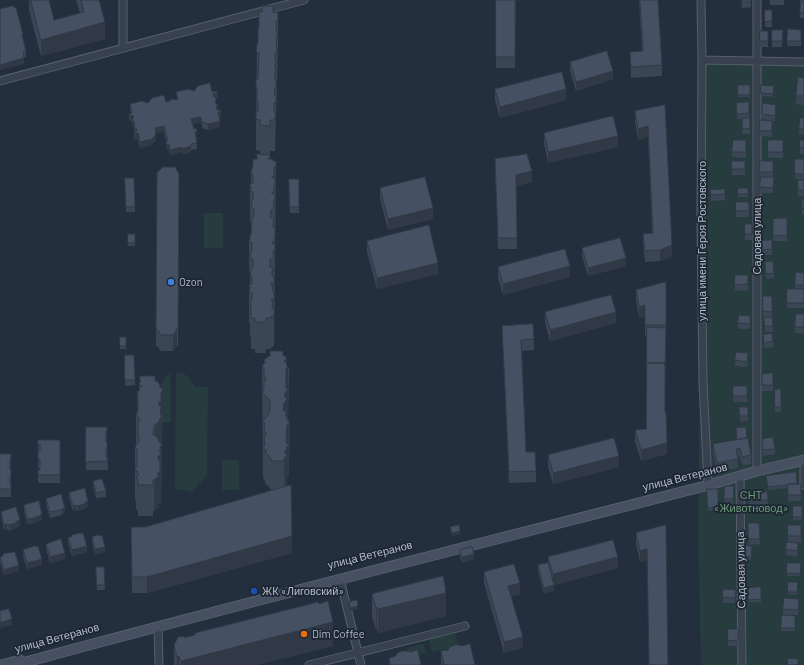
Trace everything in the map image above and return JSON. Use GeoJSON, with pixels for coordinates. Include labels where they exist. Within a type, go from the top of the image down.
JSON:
{"type":"FeatureCollection","features":[{"type":"Feature","properties":{"kind":"street"},"geometry":{"type":"LineString","coordinates":[[123,0],[123,48]]}},
{"type":"Feature","properties":{"kind":"street"},"geometry":{"type":"LineString","coordinates":[[0,81],[304,0]]}},
{"type":"Feature","properties":{"kind":"street","name":"улица имени Героя Ростовского"},"geometry":{"type":"LineString","coordinates":[[701,0],[703,383],[708,482]]}},
{"type":"Feature","properties":{"kind":"street","name":"Садовая улица"},"geometry":{"type":"LineString","coordinates":[[757,0],[757,471]]}},
{"type":"Feature","properties":{"kind":"street"},"geometry":{"type":"LineString","coordinates":[[702,60],[804,62]]}},
{"type":"Feature","properties":{"kind":"street"},"geometry":{"type":"LineString","coordinates":[[740,476],[804,460],[804,485]]}},
{"type":"Feature","properties":{"kind":"street","name":"Садовая улица"},"geometry":{"type":"LineString","coordinates":[[740,476],[742,665]]}},
{"type":"Feature","properties":{"kind":"street","name":"улица Ветеранов"},"geometry":{"type":"LineString","coordinates":[[2,665],[345,574],[708,482],[740,476]]}},
{"type":"Feature","properties":{"kind":"street","name":"улица Ветеранов"},"geometry":{"type":"LineString","coordinates":[[15,665],[158,626],[740,476]]}},
{"type":"Feature","properties":{"kind":"street"},"geometry":{"type":"LineString","coordinates":[[340,579],[362,665]]}},
{"type":"Feature","properties":{"kind":"street"},"geometry":{"type":"LineString","coordinates":[[158,626],[159,665]]}},
{"type":"Feature","properties":{"kind":"street"},"geometry":{"type":"LineString","coordinates":[[309,665],[466,626]]}},
{"type":"Feature","properties":{"kind":"green space","name":"СНТ «Животновод»"},"geometry":{"type":"Polygon","coordinates":[[[804,62],[804,665],[701,665],[698,518],[705,63],[804,62]]]}},
{"type":"Feature","properties":{"kind":"green space"},"geometry":{"type":"Polygon","coordinates":[[[204,213],[223,213],[223,248],[204,248],[204,213]]]}},
{"type":"Feature","properties":{"kind":"green space"},"geometry":{"type":"Polygon","coordinates":[[[176,373],[183,374],[188,377],[192,381],[194,387],[208,387],[207,475],[192,492],[175,489],[176,373]]]}},
{"type":"Feature","properties":{"kind":"green space"},"geometry":{"type":"Polygon","coordinates":[[[169,374],[171,422],[158,423],[157,407],[164,402],[160,394],[160,386],[169,374]]]}},
{"type":"Feature","properties":{"kind":"green space"},"geometry":{"type":"Polygon","coordinates":[[[222,460],[239,460],[239,490],[222,490],[222,460]]]}},
{"type":"Feature","properties":{"kind":"green space"},"geometry":{"type":"Polygon","coordinates":[[[455,633],[458,646],[432,652],[429,639],[455,633]]]}},
{"type":"Feature","properties":{"kind":"green space"},"geometry":{"type":"Polygon","coordinates":[[[423,644],[426,653],[409,657],[407,648],[423,644]]]}},
{"type":"Feature","properties":{"kind":"building"},"geometry":{"type":"Polygon","coordinates":[[[31,0],[49,0],[54,20],[84,12],[81,0],[99,0],[105,22],[41,40],[31,0]]]}},
{"type":"Feature","properties":{"kind":"building"},"geometry":{"type":"Polygon","coordinates":[[[496,0],[515,0],[515,57],[496,57],[496,0]]]}},
{"type":"Feature","properties":{"kind":"building"},"geometry":{"type":"Polygon","coordinates":[[[640,0],[658,0],[662,65],[631,67],[630,52],[643,51],[640,0]]]}},
{"type":"Feature","properties":{"kind":"building"},"geometry":{"type":"Polygon","coordinates":[[[742,0],[751,0],[751,2],[742,2],[742,0]]]}},
{"type":"Feature","properties":{"kind":"building"},"geometry":{"type":"Polygon","coordinates":[[[801,2],[804,2],[804,13],[800,12],[801,2]]]}},
{"type":"Feature","properties":{"kind":"building"},"geometry":{"type":"Polygon","coordinates":[[[14,6],[16,8],[23,34],[26,51],[23,52],[24,58],[0,65],[0,9],[14,6]]]}},
{"type":"Feature","properties":{"kind":"building"},"geometry":{"type":"Polygon","coordinates":[[[262,6],[273,6],[273,12],[278,13],[278,21],[276,21],[277,53],[275,53],[275,120],[270,120],[270,126],[260,125],[260,120],[256,119],[258,102],[256,79],[258,79],[259,52],[256,52],[258,44],[259,12],[262,12],[262,6]]]}},
{"type":"Feature","properties":{"kind":"building"},"geometry":{"type":"Polygon","coordinates":[[[765,10],[772,10],[772,21],[765,22],[765,10]]]}},
{"type":"Feature","properties":{"kind":"building"},"geometry":{"type":"Polygon","coordinates":[[[788,29],[801,30],[801,41],[787,41],[788,29]]]}},
{"type":"Feature","properties":{"kind":"building"},"geometry":{"type":"Polygon","coordinates":[[[772,30],[783,30],[782,41],[772,41],[772,30]]]}},
{"type":"Feature","properties":{"kind":"building"},"geometry":{"type":"Polygon","coordinates":[[[760,31],[768,31],[768,41],[760,41],[760,31]]]}},
{"type":"Feature","properties":{"kind":"building"},"geometry":{"type":"Polygon","coordinates":[[[607,51],[613,71],[576,82],[570,62],[607,51]]]}},
{"type":"Feature","properties":{"kind":"building"},"geometry":{"type":"Polygon","coordinates":[[[562,72],[566,89],[500,107],[495,89],[562,72]]]}},
{"type":"Feature","properties":{"kind":"building"},"geometry":{"type":"Polygon","coordinates":[[[798,77],[804,78],[804,96],[796,96],[798,77]]]}},
{"type":"Feature","properties":{"kind":"building"},"geometry":{"type":"Polygon","coordinates":[[[210,83],[212,92],[218,92],[213,94],[214,97],[216,97],[215,100],[218,106],[216,107],[217,110],[221,110],[221,112],[218,112],[220,121],[208,124],[202,122],[201,117],[191,119],[194,129],[196,128],[197,131],[195,132],[197,143],[191,144],[191,146],[182,149],[182,147],[170,150],[169,144],[166,144],[166,141],[168,141],[164,126],[155,128],[156,134],[152,139],[140,142],[138,133],[135,134],[134,132],[137,131],[132,118],[134,118],[133,115],[130,116],[129,114],[132,113],[130,104],[142,101],[148,103],[152,98],[164,95],[166,102],[175,100],[178,99],[176,92],[188,89],[194,91],[198,86],[210,83]]]}},
{"type":"Feature","properties":{"kind":"building"},"geometry":{"type":"Polygon","coordinates":[[[738,85],[750,85],[750,95],[738,95],[738,85]]]}},
{"type":"Feature","properties":{"kind":"building"},"geometry":{"type":"Polygon","coordinates":[[[761,85],[774,86],[773,94],[761,93],[761,85]]]}},
{"type":"Feature","properties":{"kind":"building"},"geometry":{"type":"Polygon","coordinates":[[[749,102],[749,113],[737,114],[736,103],[749,102]]]}},
{"type":"Feature","properties":{"kind":"building"},"geometry":{"type":"Polygon","coordinates":[[[763,103],[776,105],[775,116],[762,114],[763,103]]]}},
{"type":"Feature","properties":{"kind":"building"},"geometry":{"type":"Polygon","coordinates":[[[665,105],[672,245],[660,250],[645,251],[643,234],[653,233],[648,126],[638,129],[635,111],[665,105]]]}},
{"type":"Feature","properties":{"kind":"building"},"geometry":{"type":"Polygon","coordinates":[[[613,116],[618,136],[548,152],[544,133],[613,116]]]}},
{"type":"Feature","properties":{"kind":"building"},"geometry":{"type":"Polygon","coordinates":[[[743,118],[750,118],[750,129],[742,128],[743,118]]]}},
{"type":"Feature","properties":{"kind":"building"},"geometry":{"type":"Polygon","coordinates":[[[800,118],[804,118],[804,129],[799,129],[800,118]]]}},
{"type":"Feature","properties":{"kind":"building"},"geometry":{"type":"Polygon","coordinates":[[[760,120],[772,121],[772,131],[760,131],[760,120]]]}},
{"type":"Feature","properties":{"kind":"building"},"geometry":{"type":"Polygon","coordinates":[[[733,140],[746,140],[746,152],[732,152],[733,140]]]}},
{"type":"Feature","properties":{"kind":"building"},"geometry":{"type":"Polygon","coordinates":[[[768,140],[783,140],[783,152],[768,152],[768,140]]]}},
{"type":"Feature","properties":{"kind":"building"},"geometry":{"type":"Polygon","coordinates":[[[800,140],[804,140],[804,148],[800,148],[800,140]]]}},
{"type":"Feature","properties":{"kind":"building"},"geometry":{"type":"Polygon","coordinates":[[[257,154],[270,155],[270,158],[268,159],[273,159],[273,161],[276,161],[276,167],[274,167],[275,176],[272,176],[272,178],[275,178],[274,192],[272,192],[272,194],[275,194],[275,200],[273,202],[274,209],[271,210],[270,217],[274,218],[273,227],[275,227],[275,239],[274,242],[272,242],[272,244],[275,244],[275,251],[273,251],[274,259],[270,259],[270,267],[274,268],[274,270],[272,270],[272,275],[274,277],[274,283],[271,283],[271,285],[273,285],[272,290],[274,292],[274,299],[271,300],[273,300],[272,309],[274,309],[274,316],[271,316],[271,318],[266,318],[266,322],[255,322],[255,318],[251,318],[250,306],[252,293],[249,292],[249,285],[252,284],[250,271],[253,267],[253,259],[251,259],[250,256],[252,243],[249,242],[249,240],[251,234],[251,221],[254,217],[254,209],[252,209],[251,205],[253,200],[253,192],[250,191],[250,184],[253,183],[251,170],[253,167],[253,159],[257,159],[257,154]]]}},
{"type":"Feature","properties":{"kind":"building"},"geometry":{"type":"Polygon","coordinates":[[[527,154],[532,171],[516,175],[517,238],[498,238],[495,159],[527,154]]]}},
{"type":"Feature","properties":{"kind":"building"},"geometry":{"type":"Polygon","coordinates":[[[795,159],[804,159],[804,174],[795,174],[795,159]]]}},
{"type":"Feature","properties":{"kind":"building"},"geometry":{"type":"Polygon","coordinates":[[[732,161],[745,161],[745,169],[732,169],[732,161]]]}},
{"type":"Feature","properties":{"kind":"building"},"geometry":{"type":"Polygon","coordinates":[[[760,161],[773,161],[773,172],[760,172],[760,161]]]}},
{"type":"Feature","properties":{"kind":"building"},"geometry":{"type":"Polygon","coordinates":[[[163,167],[175,167],[179,173],[178,330],[177,329],[173,335],[161,335],[156,329],[157,173],[163,167]]]}},
{"type":"Feature","properties":{"kind":"building"},"geometry":{"type":"Polygon","coordinates":[[[425,177],[433,208],[388,219],[380,188],[425,177]]]}},
{"type":"Feature","properties":{"kind":"building"},"geometry":{"type":"Polygon","coordinates":[[[761,177],[774,177],[773,188],[760,187],[761,177]]]}},
{"type":"Feature","properties":{"kind":"building"},"geometry":{"type":"Polygon","coordinates":[[[125,178],[134,178],[135,207],[126,207],[125,178]]]}},
{"type":"Feature","properties":{"kind":"building"},"geometry":{"type":"Polygon","coordinates":[[[289,179],[299,179],[299,207],[290,207],[289,179]]]}},
{"type":"Feature","properties":{"kind":"building"},"geometry":{"type":"Polygon","coordinates":[[[798,180],[804,180],[804,190],[798,190],[798,180]]]}},
{"type":"Feature","properties":{"kind":"building"},"geometry":{"type":"Polygon","coordinates":[[[738,188],[748,188],[748,194],[738,194],[738,188]]]}},
{"type":"Feature","properties":{"kind":"building"},"geometry":{"type":"Polygon","coordinates":[[[725,189],[725,194],[711,195],[710,190],[725,189]]]}},
{"type":"Feature","properties":{"kind":"building"},"geometry":{"type":"Polygon","coordinates":[[[802,199],[804,199],[804,209],[802,208],[802,199]]]}},
{"type":"Feature","properties":{"kind":"building"},"geometry":{"type":"Polygon","coordinates":[[[736,202],[749,202],[749,211],[736,211],[736,202]]]}},
{"type":"Feature","properties":{"kind":"building"},"geometry":{"type":"Polygon","coordinates":[[[787,218],[787,235],[773,236],[773,219],[787,218]]]}},
{"type":"Feature","properties":{"kind":"building"},"geometry":{"type":"Polygon","coordinates":[[[745,224],[752,224],[752,234],[745,234],[745,224]]]}},
{"type":"Feature","properties":{"kind":"building"},"geometry":{"type":"Polygon","coordinates":[[[429,225],[438,263],[377,278],[367,241],[429,225]]]}},
{"type":"Feature","properties":{"kind":"building"},"geometry":{"type":"Polygon","coordinates":[[[128,234],[135,234],[135,243],[128,243],[128,234]]]}},
{"type":"Feature","properties":{"kind":"building"},"geometry":{"type":"Polygon","coordinates":[[[620,238],[626,258],[588,268],[582,248],[620,238]]]}},
{"type":"Feature","properties":{"kind":"building"},"geometry":{"type":"Polygon","coordinates":[[[772,240],[772,249],[760,250],[760,241],[772,240]]]}},
{"type":"Feature","properties":{"kind":"building"},"geometry":{"type":"Polygon","coordinates":[[[565,249],[570,266],[503,284],[498,267],[565,249]]]}},
{"type":"Feature","properties":{"kind":"building"},"geometry":{"type":"Polygon","coordinates":[[[773,261],[774,273],[766,274],[765,262],[773,261]]]}},
{"type":"Feature","properties":{"kind":"building"},"geometry":{"type":"Polygon","coordinates":[[[796,272],[804,273],[804,285],[795,285],[796,272]]]}},
{"type":"Feature","properties":{"kind":"building"},"geometry":{"type":"Polygon","coordinates":[[[735,275],[748,275],[748,284],[735,285],[735,275]]]}},
{"type":"Feature","properties":{"kind":"building"},"geometry":{"type":"Polygon","coordinates":[[[666,282],[666,325],[645,325],[645,305],[639,307],[636,290],[666,282]]]}},
{"type":"Feature","properties":{"kind":"building"},"geometry":{"type":"Polygon","coordinates":[[[787,289],[804,289],[804,303],[787,303],[787,289]]]}},
{"type":"Feature","properties":{"kind":"building"},"geometry":{"type":"Polygon","coordinates":[[[611,295],[616,312],[550,330],[545,312],[611,295]]]}},
{"type":"Feature","properties":{"kind":"building"},"geometry":{"type":"Polygon","coordinates":[[[763,296],[772,296],[772,312],[763,311],[763,296]]]}},
{"type":"Feature","properties":{"kind":"building"},"geometry":{"type":"Polygon","coordinates":[[[796,314],[804,314],[804,327],[795,327],[796,314]]]}},
{"type":"Feature","properties":{"kind":"building"},"geometry":{"type":"Polygon","coordinates":[[[739,315],[750,316],[750,324],[738,323],[739,315]]]}},
{"type":"Feature","properties":{"kind":"building"},"geometry":{"type":"Polygon","coordinates":[[[764,317],[772,317],[773,326],[765,326],[764,317]]]}},
{"type":"Feature","properties":{"kind":"building"},"geometry":{"type":"Polygon","coordinates":[[[533,324],[534,339],[521,340],[526,452],[535,452],[536,471],[509,472],[502,326],[533,324]]]}},
{"type":"Feature","properties":{"kind":"building"},"geometry":{"type":"Polygon","coordinates":[[[647,327],[666,328],[665,366],[665,363],[647,363],[647,327]]]}},
{"type":"Feature","properties":{"kind":"building"},"geometry":{"type":"Polygon","coordinates":[[[772,333],[773,341],[764,343],[763,335],[772,333]]]}},
{"type":"Feature","properties":{"kind":"building"},"geometry":{"type":"Polygon","coordinates":[[[120,337],[126,337],[126,346],[120,346],[120,337]]]}},
{"type":"Feature","properties":{"kind":"building"},"geometry":{"type":"Polygon","coordinates":[[[270,351],[283,351],[283,355],[287,358],[284,361],[288,367],[286,369],[286,388],[288,390],[285,392],[286,393],[284,396],[287,399],[284,403],[283,410],[287,413],[285,415],[288,419],[287,420],[290,422],[287,425],[286,443],[289,445],[284,452],[287,455],[284,458],[284,461],[271,461],[271,458],[265,452],[267,451],[263,447],[265,446],[264,437],[266,436],[266,433],[264,431],[265,423],[263,421],[270,412],[270,400],[262,392],[264,390],[264,381],[266,380],[266,377],[264,377],[264,368],[262,366],[266,362],[264,360],[270,356],[270,351]]]}},
{"type":"Feature","properties":{"kind":"building"},"geometry":{"type":"Polygon","coordinates":[[[736,352],[748,353],[747,362],[735,360],[736,352]]]}},
{"type":"Feature","properties":{"kind":"building"},"geometry":{"type":"Polygon","coordinates":[[[125,355],[134,355],[135,380],[125,380],[125,355]]]}},
{"type":"Feature","properties":{"kind":"building"},"geometry":{"type":"Polygon","coordinates":[[[647,363],[665,363],[665,412],[667,443],[641,450],[635,430],[646,429],[647,363]]]}},
{"type":"Feature","properties":{"kind":"building"},"geometry":{"type":"Polygon","coordinates":[[[773,373],[773,385],[762,385],[762,374],[773,373]]]}},
{"type":"Feature","properties":{"kind":"building"},"geometry":{"type":"Polygon","coordinates":[[[140,376],[155,376],[155,381],[157,381],[163,390],[161,392],[162,401],[159,402],[159,405],[161,406],[160,414],[162,416],[159,420],[160,421],[154,425],[153,435],[155,435],[162,445],[160,447],[161,455],[158,456],[161,470],[157,474],[159,476],[153,480],[153,485],[138,485],[138,480],[136,478],[139,475],[135,469],[137,466],[137,449],[135,447],[140,440],[138,437],[139,425],[137,423],[140,421],[136,414],[138,412],[137,392],[142,386],[139,383],[141,381],[140,376]]]}},
{"type":"Feature","properties":{"kind":"building"},"geometry":{"type":"Polygon","coordinates":[[[733,386],[747,386],[747,396],[733,396],[733,386]]]}},
{"type":"Feature","properties":{"kind":"building"},"geometry":{"type":"Polygon","coordinates":[[[775,389],[781,389],[781,407],[775,407],[775,389]]]}},
{"type":"Feature","properties":{"kind":"building"},"geometry":{"type":"Polygon","coordinates":[[[739,407],[748,407],[748,416],[740,416],[739,407]]]}},
{"type":"Feature","properties":{"kind":"building"},"geometry":{"type":"Polygon","coordinates":[[[86,427],[107,427],[106,457],[108,461],[86,462],[86,427]]]}},
{"type":"Feature","properties":{"kind":"building"},"geometry":{"type":"Polygon","coordinates":[[[746,427],[747,438],[737,440],[736,428],[746,427]]]}},
{"type":"Feature","properties":{"kind":"building"},"geometry":{"type":"Polygon","coordinates":[[[773,437],[775,449],[763,450],[762,439],[773,437]]]}},
{"type":"Feature","properties":{"kind":"building"},"geometry":{"type":"Polygon","coordinates":[[[614,438],[619,456],[553,473],[548,455],[614,438]]]}},
{"type":"Feature","properties":{"kind":"building"},"geometry":{"type":"Polygon","coordinates":[[[748,438],[751,455],[742,457],[740,448],[736,449],[738,459],[717,463],[713,444],[748,438]]]}},
{"type":"Feature","properties":{"kind":"building"},"geometry":{"type":"Polygon","coordinates":[[[38,440],[60,440],[60,475],[38,475],[38,470],[40,470],[38,451],[40,451],[40,444],[38,444],[38,440]]]}},
{"type":"Feature","properties":{"kind":"building"},"geometry":{"type":"Polygon","coordinates":[[[0,454],[11,454],[11,489],[0,489],[0,454]]]}},
{"type":"Feature","properties":{"kind":"building"},"geometry":{"type":"Polygon","coordinates":[[[796,472],[797,484],[768,487],[766,476],[796,472]]]}},
{"type":"Feature","properties":{"kind":"building"},"geometry":{"type":"Polygon","coordinates":[[[102,479],[106,491],[96,493],[93,481],[102,479]]]}},
{"type":"Feature","properties":{"kind":"building"},"geometry":{"type":"Polygon","coordinates":[[[788,484],[801,484],[801,495],[788,495],[788,484]]]}},
{"type":"Feature","properties":{"kind":"building"},"geometry":{"type":"Polygon","coordinates":[[[291,485],[292,536],[147,577],[132,577],[131,527],[145,527],[291,485]]]}},
{"type":"Feature","properties":{"kind":"building"},"geometry":{"type":"Polygon","coordinates":[[[725,486],[734,486],[733,499],[724,499],[725,486]]]}},
{"type":"Feature","properties":{"kind":"building"},"geometry":{"type":"Polygon","coordinates":[[[85,488],[88,502],[73,506],[69,493],[85,488]]]}},
{"type":"Feature","properties":{"kind":"building"},"geometry":{"type":"Polygon","coordinates":[[[707,489],[718,489],[718,507],[708,508],[707,489]]]}},
{"type":"Feature","properties":{"kind":"building"},"geometry":{"type":"Polygon","coordinates":[[[767,492],[768,500],[749,501],[749,493],[767,492]]]}},
{"type":"Feature","properties":{"kind":"building"},"geometry":{"type":"Polygon","coordinates":[[[61,494],[65,508],[50,512],[46,499],[61,494]]]}},
{"type":"Feature","properties":{"kind":"building"},"geometry":{"type":"Polygon","coordinates":[[[39,501],[42,514],[40,516],[27,519],[24,505],[39,501]]]}},
{"type":"Feature","properties":{"kind":"building"},"geometry":{"type":"Polygon","coordinates":[[[793,506],[802,506],[802,517],[793,517],[793,506]]]}},
{"type":"Feature","properties":{"kind":"building"},"geometry":{"type":"Polygon","coordinates":[[[16,507],[20,520],[16,523],[4,525],[1,512],[16,507]]]}},
{"type":"Feature","properties":{"kind":"building"},"geometry":{"type":"Polygon","coordinates":[[[748,523],[759,523],[760,539],[749,539],[748,523]]]}},
{"type":"Feature","properties":{"kind":"building"},"geometry":{"type":"Polygon","coordinates":[[[459,525],[460,531],[452,533],[450,527],[459,525]]]}},
{"type":"Feature","properties":{"kind":"building"},"geometry":{"type":"Polygon","coordinates":[[[666,525],[668,665],[649,665],[647,549],[640,551],[636,533],[666,525]]]}},
{"type":"Feature","properties":{"kind":"building"},"geometry":{"type":"Polygon","coordinates":[[[788,525],[801,525],[801,536],[788,536],[788,525]]]}},
{"type":"Feature","properties":{"kind":"building"},"geometry":{"type":"Polygon","coordinates":[[[83,533],[87,546],[72,550],[68,537],[83,533]]]}},
{"type":"Feature","properties":{"kind":"building"},"geometry":{"type":"Polygon","coordinates":[[[102,535],[105,547],[95,549],[92,537],[102,535]]]}},
{"type":"Feature","properties":{"kind":"building"},"geometry":{"type":"Polygon","coordinates":[[[61,539],[65,553],[50,557],[46,544],[61,539]]]}},
{"type":"Feature","properties":{"kind":"building"},"geometry":{"type":"Polygon","coordinates":[[[613,540],[618,557],[553,574],[548,557],[613,540]]]}},
{"type":"Feature","properties":{"kind":"building"},"geometry":{"type":"Polygon","coordinates":[[[787,542],[798,543],[797,551],[786,549],[787,542]]]}},
{"type":"Feature","properties":{"kind":"building"},"geometry":{"type":"Polygon","coordinates":[[[744,545],[752,546],[751,557],[742,556],[744,545]]]}},
{"type":"Feature","properties":{"kind":"building"},"geometry":{"type":"Polygon","coordinates":[[[38,546],[42,559],[27,563],[23,550],[38,546]]]}},
{"type":"Feature","properties":{"kind":"building"},"geometry":{"type":"Polygon","coordinates":[[[472,547],[474,554],[462,557],[460,550],[472,547]]]}},
{"type":"Feature","properties":{"kind":"building"},"geometry":{"type":"Polygon","coordinates":[[[15,552],[19,565],[4,570],[0,557],[3,556],[3,554],[15,552]]]}},
{"type":"Feature","properties":{"kind":"building"},"geometry":{"type":"Polygon","coordinates":[[[548,563],[554,585],[544,588],[538,565],[548,563]]]}},
{"type":"Feature","properties":{"kind":"building"},"geometry":{"type":"Polygon","coordinates":[[[787,563],[801,563],[800,574],[787,573],[787,563]]]}},
{"type":"Feature","properties":{"kind":"building"},"geometry":{"type":"Polygon","coordinates":[[[514,564],[520,583],[508,586],[523,637],[504,642],[484,572],[514,564]]]}},
{"type":"Feature","properties":{"kind":"building"},"geometry":{"type":"Polygon","coordinates":[[[96,567],[104,567],[105,585],[97,585],[96,567]]]}},
{"type":"Feature","properties":{"kind":"building"},"geometry":{"type":"Polygon","coordinates":[[[443,576],[446,593],[378,609],[376,607],[372,594],[443,576]]]}},
{"type":"Feature","properties":{"kind":"building"},"geometry":{"type":"Polygon","coordinates":[[[788,582],[798,582],[797,592],[788,592],[788,582]]]}},
{"type":"Feature","properties":{"kind":"building"},"geometry":{"type":"Polygon","coordinates":[[[761,587],[761,599],[748,600],[748,588],[761,587]]]}},
{"type":"Feature","properties":{"kind":"building"},"geometry":{"type":"Polygon","coordinates":[[[723,589],[736,590],[735,598],[723,597],[723,589]]]}},
{"type":"Feature","properties":{"kind":"building"},"geometry":{"type":"Polygon","coordinates":[[[784,598],[799,599],[798,610],[783,609],[784,598]]]}},
{"type":"Feature","properties":{"kind":"building"},"geometry":{"type":"Polygon","coordinates":[[[357,600],[358,606],[350,608],[349,602],[357,600]]]}},
{"type":"Feature","properties":{"kind":"building"},"geometry":{"type":"Polygon","coordinates":[[[328,601],[333,622],[181,661],[179,656],[177,657],[174,645],[178,637],[184,636],[184,638],[195,635],[195,633],[318,602],[319,604],[328,601]]]}},
{"type":"Feature","properties":{"kind":"building"},"geometry":{"type":"Polygon","coordinates":[[[9,609],[12,619],[0,623],[0,611],[9,609]]]}},
{"type":"Feature","properties":{"kind":"building"},"geometry":{"type":"Polygon","coordinates":[[[782,615],[795,616],[795,628],[781,628],[782,615]]]}},
{"type":"Feature","properties":{"kind":"building"},"geometry":{"type":"Polygon","coordinates":[[[728,629],[738,629],[738,640],[728,641],[728,629]]]}},
{"type":"Feature","properties":{"kind":"building"},"geometry":{"type":"Polygon","coordinates":[[[470,644],[475,665],[444,665],[441,651],[448,650],[450,647],[455,645],[462,646],[470,644]]]}},
{"type":"Feature","properties":{"kind":"building"},"geometry":{"type":"Polygon","coordinates":[[[418,650],[421,665],[390,665],[389,658],[396,656],[397,653],[402,651],[410,652],[418,650]]]}},
{"type":"Feature","properties":{"kind":"building"},"geometry":{"type":"Polygon","coordinates":[[[788,658],[798,659],[798,665],[788,665],[788,658]]]}},
{"type":"Feature","properties":{"kind":"place","name":"Ozon"},"geometry":{"type":"Point","coordinates":[171,282]}},
{"type":"Feature","properties":{"kind":"place","name":"ЖК «Лиговский»"},"geometry":{"type":"Point","coordinates":[254,591]}},
{"type":"Feature","properties":{"kind":"place","name":"Dim Coffee"},"geometry":{"type":"Point","coordinates":[304,634]}}]}
